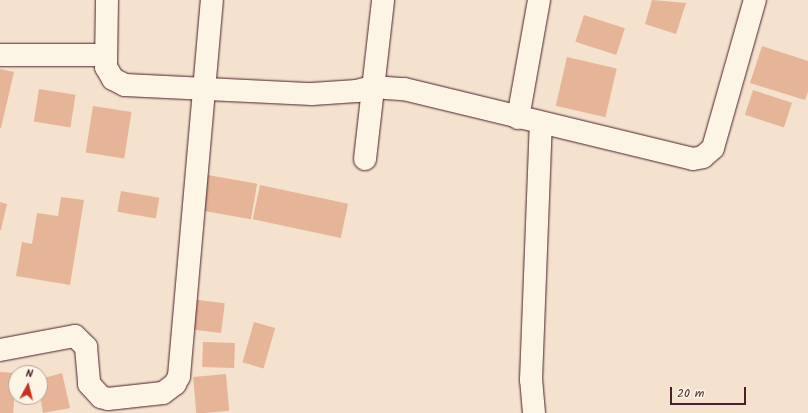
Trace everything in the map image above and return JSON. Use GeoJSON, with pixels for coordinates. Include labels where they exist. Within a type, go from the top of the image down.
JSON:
{"type":"FeatureCollection","features":[{"type":"Feature","properties":{"kind":"street"},"geometry":{"type":"LineString","coordinates":[[107,0],[104,55],[108,72],[121,83],[204,90],[312,94],[357,92],[372,87],[404,89],[690,159],[703,157],[714,145],[755,0]]}},
{"type":"Feature","properties":{"kind":"street"},"geometry":{"type":"LineString","coordinates":[[0,350],[75,336],[86,347],[89,384],[101,397],[108,399],[163,393],[174,387],[179,376],[212,0]]}},
{"type":"Feature","properties":{"kind":"street"},"geometry":{"type":"LineString","coordinates":[[365,160],[372,87],[383,0]]}},
{"type":"Feature","properties":{"kind":"street"},"geometry":{"type":"LineString","coordinates":[[518,118],[539,0]]}},
{"type":"Feature","properties":{"kind":"street"},"geometry":{"type":"LineString","coordinates":[[0,55],[104,55]]}},
{"type":"Feature","properties":{"kind":"street"},"geometry":{"type":"LineString","coordinates":[[534,413],[531,380],[542,124]]}},
{"type":"Feature","properties":{"kind":"building"},"geometry":{"type":"Polygon","coordinates":[[[652,0],[686,3],[676,34],[645,24],[652,0]]]}},
{"type":"Feature","properties":{"kind":"building"},"geometry":{"type":"Polygon","coordinates":[[[584,15],[625,28],[616,55],[575,42],[584,15]]]}},
{"type":"Feature","properties":{"kind":"building"},"geometry":{"type":"Polygon","coordinates":[[[762,46],[808,61],[808,92],[805,100],[750,83],[762,46]]]}},
{"type":"Feature","properties":{"kind":"building"},"geometry":{"type":"Polygon","coordinates":[[[567,57],[617,68],[605,117],[556,106],[567,57]]]}},
{"type":"Feature","properties":{"kind":"building"},"geometry":{"type":"Polygon","coordinates":[[[0,69],[14,72],[1,128],[0,128],[0,69]]]}},
{"type":"Feature","properties":{"kind":"building"},"geometry":{"type":"Polygon","coordinates":[[[39,89],[76,95],[70,127],[34,122],[39,89]]]}},
{"type":"Feature","properties":{"kind":"building"},"geometry":{"type":"Polygon","coordinates":[[[753,90],[792,103],[784,127],[745,115],[753,90]]]}},
{"type":"Feature","properties":{"kind":"building"},"geometry":{"type":"Polygon","coordinates":[[[93,106],[132,112],[124,159],[86,152],[93,106]]]}},
{"type":"Feature","properties":{"kind":"building"},"geometry":{"type":"Polygon","coordinates":[[[202,174],[257,184],[251,219],[196,209],[202,174]]]}},
{"type":"Feature","properties":{"kind":"building"},"geometry":{"type":"Polygon","coordinates":[[[260,185],[348,204],[341,238],[253,219],[260,185]]]}},
{"type":"Feature","properties":{"kind":"building"},"geometry":{"type":"Polygon","coordinates":[[[121,191],[159,198],[156,218],[117,212],[121,191]]]}},
{"type":"Feature","properties":{"kind":"building"},"geometry":{"type":"Polygon","coordinates":[[[61,197],[84,200],[70,285],[16,276],[22,242],[32,244],[37,213],[58,216],[61,197]]]}},
{"type":"Feature","properties":{"kind":"building"},"geometry":{"type":"Polygon","coordinates":[[[0,202],[7,204],[1,230],[0,230],[0,202]]]}},
{"type":"Feature","properties":{"kind":"building"},"geometry":{"type":"Polygon","coordinates":[[[190,299],[225,303],[221,333],[186,329],[190,299]]]}},
{"type":"Feature","properties":{"kind":"building"},"geometry":{"type":"Polygon","coordinates":[[[254,322],[275,328],[264,368],[242,362],[254,322]]]}},
{"type":"Feature","properties":{"kind":"building"},"geometry":{"type":"Polygon","coordinates":[[[203,342],[235,343],[234,368],[202,367],[203,342]]]}},
{"type":"Feature","properties":{"kind":"building"},"geometry":{"type":"Polygon","coordinates":[[[0,372],[8,373],[8,405],[14,405],[13,413],[0,413],[0,372]]]}},
{"type":"Feature","properties":{"kind":"building"},"geometry":{"type":"Polygon","coordinates":[[[62,373],[70,408],[43,413],[42,405],[48,405],[48,377],[62,373]]]}},
{"type":"Feature","properties":{"kind":"building"},"geometry":{"type":"Polygon","coordinates":[[[226,374],[229,411],[196,413],[193,377],[226,374]]]}}]}
